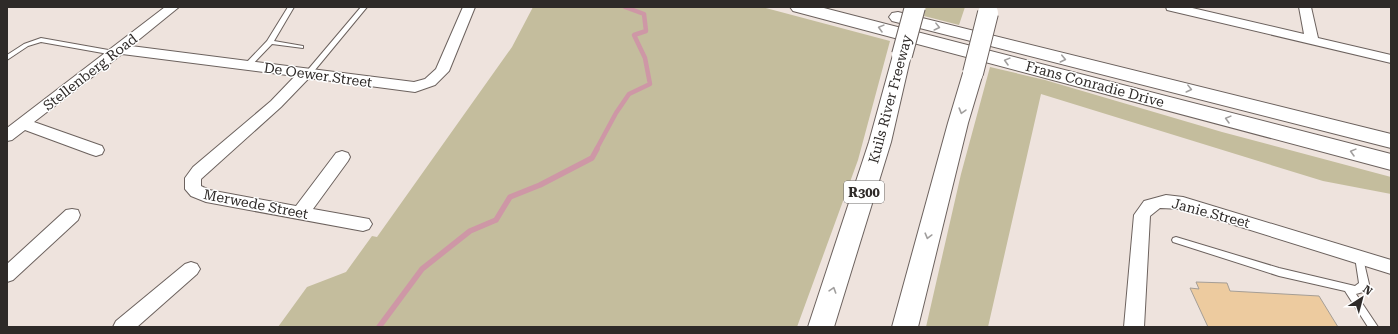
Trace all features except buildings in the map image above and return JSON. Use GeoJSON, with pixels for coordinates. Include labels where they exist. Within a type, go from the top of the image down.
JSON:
{"type":"FeatureCollection","features":[{"type":"Feature","properties":{"kind":"main road","name":"Frans Conradie Drive"},"geometry":{"type":"LineString","coordinates":[[799,7],[1391,162]]}},
{"type":"Feature","properties":{"kind":"main road","name":"Frans Conradie Drive"},"geometry":{"type":"LineString","coordinates":[[858,7],[1391,141]]}},
{"type":"Feature","properties":{"kind":"main road","name":"Kuils River Freeway"},"geometry":{"type":"LineString","coordinates":[[821,327],[880,142],[915,7]]}},
{"type":"Feature","properties":{"kind":"main road"},"geometry":{"type":"LineString","coordinates":[[905,327],[989,10]]}},
{"type":"Feature","properties":{"kind":"street","name":"Stellenberg Road"},"geometry":{"type":"LineString","coordinates":[[7,136],[174,7]]}},
{"type":"Feature","properties":{"kind":"street","name":"De Oewer Street"},"geometry":{"type":"LineString","coordinates":[[117,51],[247,66],[410,88],[426,84],[442,72],[469,7]]}},
{"type":"Feature","properties":{"kind":"street"},"geometry":{"type":"LineString","coordinates":[[1172,7],[1391,59]]}},
{"type":"Feature","properties":{"kind":"street"},"geometry":{"type":"LineString","coordinates":[[1305,7],[1312,40]]}},
{"type":"Feature","properties":{"kind":"street","name":"Merwede Street"},"geometry":{"type":"LineString","coordinates":[[306,74],[276,104],[199,170],[193,178],[192,186],[197,192],[206,196],[363,224]]}},
{"type":"Feature","properties":{"kind":"street"},"geometry":{"type":"LineString","coordinates":[[23,124],[96,150]]}},
{"type":"Feature","properties":{"kind":"street"},"geometry":{"type":"LineString","coordinates":[[300,213],[342,157]]}},
{"type":"Feature","properties":{"kind":"street","name":"Janie Street"},"geometry":{"type":"LineString","coordinates":[[1134,327],[1142,215],[1149,206],[1154,203],[1167,201],[1183,203],[1391,267]]}},
{"type":"Feature","properties":{"kind":"street"},"geometry":{"type":"LineString","coordinates":[[7,275],[72,215]]}},
{"type":"Feature","properties":{"kind":"street"},"geometry":{"type":"LineString","coordinates":[[123,327],[191,269]]}},
{"type":"Feature","properties":{"kind":"lane"},"geometry":{"type":"LineString","coordinates":[[247,66],[270,42],[290,7]]}},
{"type":"Feature","properties":{"kind":"lane"},"geometry":{"type":"LineString","coordinates":[[306,74],[364,7]]}},
{"type":"Feature","properties":{"kind":"lane"},"geometry":{"type":"LineString","coordinates":[[7,58],[26,45],[41,40],[117,51]]}},
{"type":"Feature","properties":{"kind":"lane"},"geometry":{"type":"LineString","coordinates":[[270,42],[301,47]]}},
{"type":"Feature","properties":{"kind":"lane"},"geometry":{"type":"LineString","coordinates":[[1176,240],[1279,272],[1348,289],[1360,289],[1364,284],[1359,257]]}},
{"type":"Feature","properties":{"kind":"lane"},"geometry":{"type":"LineString","coordinates":[[1348,289],[1373,327]]}},
{"type":"Feature","properties":{"kind":"shaded area"},"geometry":{"type":"Polygon","coordinates":[[[533,7],[762,7],[890,41],[858,160],[797,327],[278,327],[307,287],[346,272],[372,236],[377,237],[512,47],[533,7]]]}},
{"type":"Feature","properties":{"kind":"shaded area"},"geometry":{"type":"Polygon","coordinates":[[[926,7],[965,7],[959,25],[924,16],[926,7]]]}},
{"type":"Feature","properties":{"kind":"shaded area"},"geometry":{"type":"Polygon","coordinates":[[[990,67],[1045,80],[1222,132],[1391,177],[1391,194],[1323,181],[1041,94],[988,327],[926,327],[961,174],[990,67]]]}},
{"type":"Feature","properties":{"kind":"waterway"},"geometry":{"type":"LineString","coordinates":[[596,150],[616,113],[629,94],[650,84],[645,58],[634,35],[646,31],[644,14],[625,7]]}},
{"type":"Feature","properties":{"kind":"waterway"},"geometry":{"type":"LineString","coordinates":[[379,327],[422,269],[470,231],[496,220],[510,197],[540,185],[592,158],[597,149]]}}]}
